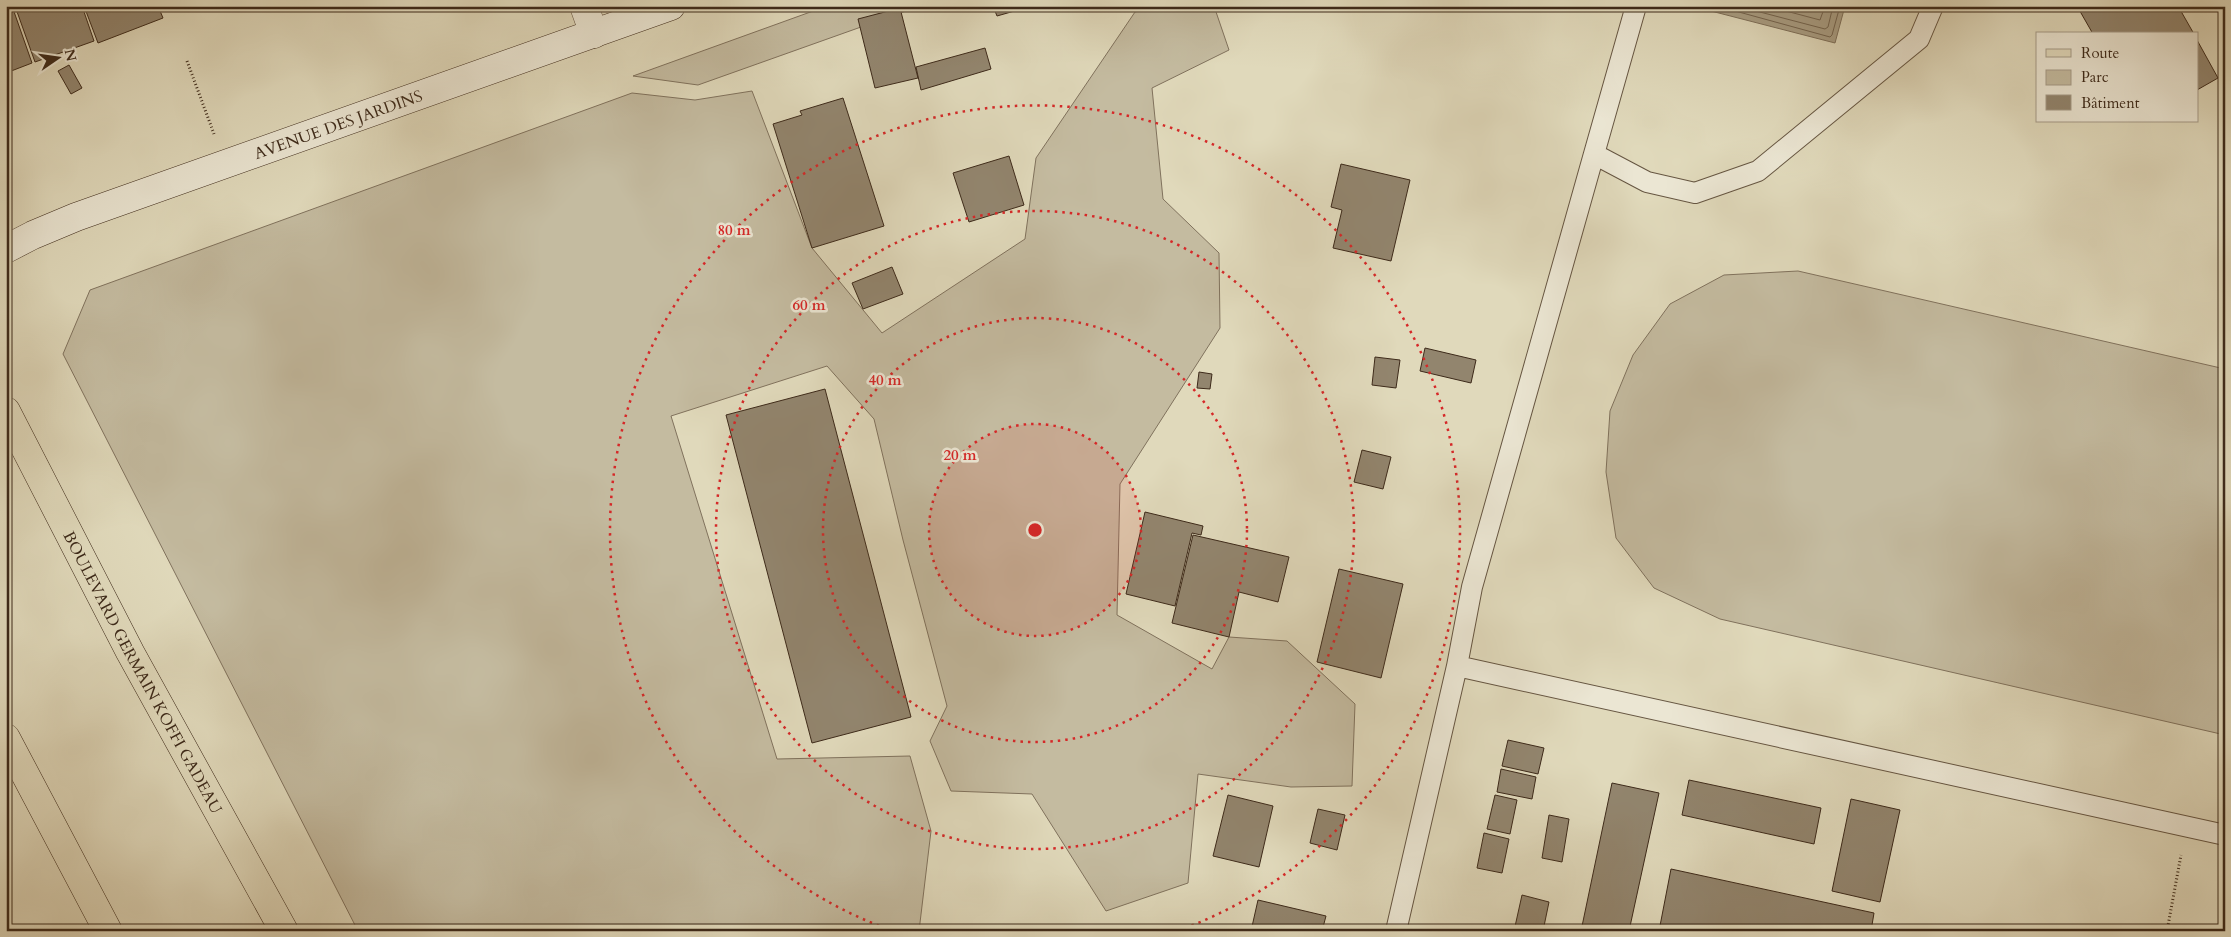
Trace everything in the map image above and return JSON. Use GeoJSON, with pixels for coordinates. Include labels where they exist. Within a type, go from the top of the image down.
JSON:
{"type":"FeatureCollection","features":[{"type":"Feature","properties":{"kind":"main road"},"geometry":{"type":"LineString","coordinates":[[584,6],[594,34]]}},
{"type":"Feature","properties":{"kind":"main road","name":"AVENUE DES JARDINS"},"geometry":{"type":"LineString","coordinates":[[6,249],[33,235],[76,217],[671,6]]}},
{"type":"Feature","properties":{"kind":"main road","name":"BOULEVARD GERMAIN KOFFI GADEAU"},"geometry":{"type":"LineString","coordinates":[[6,410],[130,652],[284,931]]}},
{"type":"Feature","properties":{"kind":"main road"},"geometry":{"type":"LineString","coordinates":[[6,738],[108,931]]}},
{"type":"Feature","properties":{"kind":"lane"},"geometry":{"type":"LineString","coordinates":[[1396,931],[1457,666],[1472,587],[1636,6]]}},
{"type":"Feature","properties":{"kind":"lane"},"geometry":{"type":"LineString","coordinates":[[1594,154],[1647,182],[1695,193],[1758,171],[1919,39],[1933,6]]}},
{"type":"Feature","properties":{"kind":"lane"},"geometry":{"type":"LineString","coordinates":[[1457,666],[2225,835]]}},
{"type":"Feature","properties":{"kind":"path"},"geometry":{"type":"LineString","coordinates":[[187,61],[226,165]]}},
{"type":"Feature","properties":{"kind":"path"},"geometry":{"type":"LineString","coordinates":[[2167,931],[2187,828]]}},
{"type":"Feature","properties":{"kind":"green space"},"geometry":{"type":"Polygon","coordinates":[[[827,6],[920,6],[698,85],[633,76],[827,6]]]}},
{"type":"Feature","properties":{"kind":"green space"},"geometry":{"type":"Polygon","coordinates":[[[1158,6],[1214,6],[1229,50],[1152,88],[1163,199],[1219,253],[1220,328],[1120,484],[1117,615],[1212,669],[1229,637],[1287,641],[1355,704],[1352,786],[1291,787],[1198,774],[1188,883],[1106,911],[1032,794],[951,791],[930,741],[947,706],[903,540],[874,419],[827,366],[671,416],[777,759],[910,756],[931,831],[919,931],[358,931],[63,354],[90,290],[632,93],[695,100],[752,91],[812,248],[882,333],[1025,239],[1036,158],[1135,12],[1158,6]]]}},
{"type":"Feature","properties":{"kind":"green space"},"geometry":{"type":"Polygon","coordinates":[[[1798,271],[2225,369],[2225,735],[1720,619],[1654,588],[1616,538],[1606,472],[1610,411],[1633,355],[1670,304],[1724,275],[1798,271]]]}},
{"type":"Feature","properties":{"kind":"water"},"geometry":{"type":"Polygon","coordinates":[[[1712,6],[1845,6],[1835,43],[1711,11],[1712,6]]]}},
{"type":"Feature","properties":{"kind":"building"},"geometry":{"type":"Polygon","coordinates":[[[6,6],[12,6],[32,63],[6,73],[6,6]]]}},
{"type":"Feature","properties":{"kind":"building"},"geometry":{"type":"Polygon","coordinates":[[[15,6],[82,6],[94,41],[35,62],[15,6]]]}},
{"type":"Feature","properties":{"kind":"building"},"geometry":{"type":"Polygon","coordinates":[[[84,6],[158,6],[163,18],[98,43],[84,6]]]}},
{"type":"Feature","properties":{"kind":"building"},"geometry":{"type":"Polygon","coordinates":[[[993,6],[1032,6],[997,16],[993,6]]]}},
{"type":"Feature","properties":{"kind":"building"},"geometry":{"type":"Polygon","coordinates":[[[2077,6],[2178,6],[2193,32],[2092,32],[2077,6]]]}},
{"type":"Feature","properties":{"kind":"building"},"geometry":{"type":"Polygon","coordinates":[[[900,8],[918,78],[875,88],[858,19],[900,8]]]}},
{"type":"Feature","properties":{"kind":"building"},"geometry":{"type":"Polygon","coordinates":[[[2198,42],[2218,78],[2198,89],[2198,42]]]}},
{"type":"Feature","properties":{"kind":"building"},"geometry":{"type":"Polygon","coordinates":[[[985,48],[991,69],[921,90],[916,67],[985,48]]]}},
{"type":"Feature","properties":{"kind":"building"},"geometry":{"type":"Polygon","coordinates":[[[69,65],[82,88],[71,94],[58,71],[69,65]]]}},
{"type":"Feature","properties":{"kind":"building"},"geometry":{"type":"Polygon","coordinates":[[[843,98],[884,226],[812,248],[773,124],[802,115],[800,111],[843,98]]]}},
{"type":"Feature","properties":{"kind":"building"},"geometry":{"type":"Polygon","coordinates":[[[1009,156],[1024,205],[969,222],[953,173],[1009,156]]]}},
{"type":"Feature","properties":{"kind":"building"},"geometry":{"type":"Polygon","coordinates":[[[1341,164],[1410,180],[1391,261],[1333,248],[1342,210],[1331,207],[1341,164]]]}},
{"type":"Feature","properties":{"kind":"building"},"geometry":{"type":"Polygon","coordinates":[[[892,267],[903,294],[863,309],[852,283],[892,267]]]}},
{"type":"Feature","properties":{"kind":"building"},"geometry":{"type":"Polygon","coordinates":[[[1425,348],[1476,360],[1471,383],[1420,371],[1425,348]]]}},
{"type":"Feature","properties":{"kind":"building"},"geometry":{"type":"Polygon","coordinates":[[[1375,357],[1400,360],[1396,388],[1372,385],[1375,357]]]}},
{"type":"Feature","properties":{"kind":"building"},"geometry":{"type":"Polygon","coordinates":[[[1199,372],[1212,374],[1210,389],[1197,388],[1199,372]]]}},
{"type":"Feature","properties":{"kind":"building"},"geometry":{"type":"Polygon","coordinates":[[[825,389],[911,717],[812,743],[726,415],[825,389]]]}},
{"type":"Feature","properties":{"kind":"building"},"geometry":{"type":"Polygon","coordinates":[[[1362,450],[1391,457],[1383,489],[1354,482],[1362,450]]]}},
{"type":"Feature","properties":{"kind":"building"},"geometry":{"type":"Polygon","coordinates":[[[1145,512],[1203,526],[1201,535],[1192,533],[1175,606],[1126,594],[1145,512]]]}},
{"type":"Feature","properties":{"kind":"building"},"geometry":{"type":"Polygon","coordinates":[[[1193,535],[1289,557],[1278,602],[1239,592],[1229,637],[1172,623],[1193,535]]]}},
{"type":"Feature","properties":{"kind":"building"},"geometry":{"type":"Polygon","coordinates":[[[1339,569],[1403,584],[1381,678],[1317,662],[1339,569]]]}},
{"type":"Feature","properties":{"kind":"building"},"geometry":{"type":"Polygon","coordinates":[[[1508,740],[1544,748],[1538,774],[1502,766],[1508,740]]]}},
{"type":"Feature","properties":{"kind":"building"},"geometry":{"type":"Polygon","coordinates":[[[1501,769],[1536,777],[1532,799],[1497,792],[1501,769]]]}},
{"type":"Feature","properties":{"kind":"building"},"geometry":{"type":"Polygon","coordinates":[[[1689,780],[1821,808],[1814,844],[1682,815],[1689,780]]]}},
{"type":"Feature","properties":{"kind":"building"},"geometry":{"type":"Polygon","coordinates":[[[1612,783],[1659,793],[1629,931],[1581,931],[1612,783]]]}},
{"type":"Feature","properties":{"kind":"building"},"geometry":{"type":"Polygon","coordinates":[[[1228,795],[1273,806],[1259,867],[1213,856],[1228,795]]]}},
{"type":"Feature","properties":{"kind":"building"},"geometry":{"type":"Polygon","coordinates":[[[1495,795],[1517,800],[1510,834],[1487,829],[1495,795]]]}},
{"type":"Feature","properties":{"kind":"building"},"geometry":{"type":"Polygon","coordinates":[[[1851,799],[1900,810],[1880,902],[1832,891],[1851,799]]]}},
{"type":"Feature","properties":{"kind":"building"},"geometry":{"type":"Polygon","coordinates":[[[1318,809],[1345,815],[1337,850],[1310,843],[1318,809]]]}},
{"type":"Feature","properties":{"kind":"building"},"geometry":{"type":"Polygon","coordinates":[[[1549,815],[1569,819],[1562,862],[1542,858],[1549,815]]]}},
{"type":"Feature","properties":{"kind":"building"},"geometry":{"type":"Polygon","coordinates":[[[1484,833],[1509,839],[1502,873],[1477,868],[1484,833]]]}},
{"type":"Feature","properties":{"kind":"building"},"geometry":{"type":"Polygon","coordinates":[[[1671,869],[1874,913],[1871,931],[1659,931],[1671,869]]]}},
{"type":"Feature","properties":{"kind":"building"},"geometry":{"type":"Polygon","coordinates":[[[1522,895],[1549,902],[1543,931],[1514,931],[1522,895]]]}},
{"type":"Feature","properties":{"kind":"building"},"geometry":{"type":"Polygon","coordinates":[[[1258,900],[1326,916],[1322,931],[1251,931],[1258,900]]]}}]}
